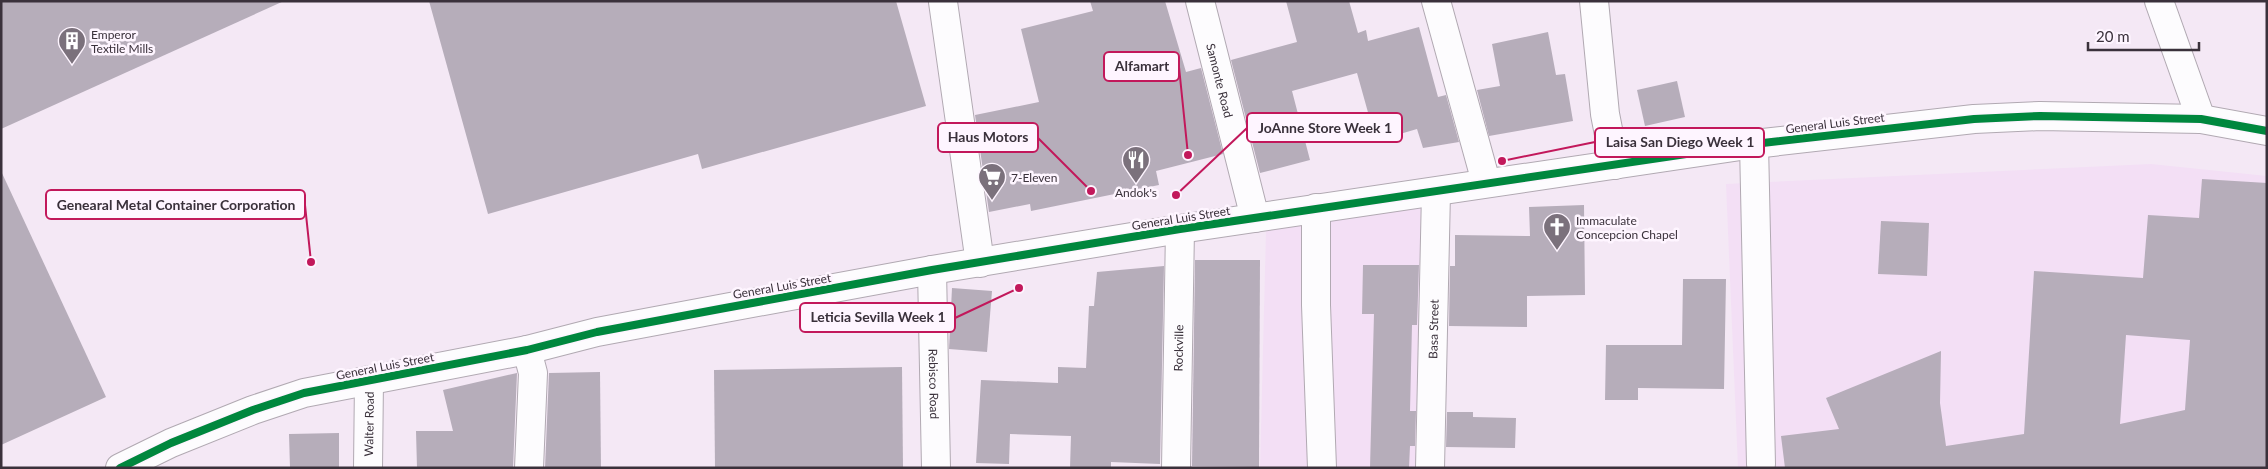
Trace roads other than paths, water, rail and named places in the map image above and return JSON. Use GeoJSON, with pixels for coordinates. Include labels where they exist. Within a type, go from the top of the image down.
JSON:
{"type":"FeatureCollection","features":[{"type":"Feature","properties":{"kind":"main road","name":"Samonte Road"},"geometry":{"type":"LineString","coordinates":[[1200,1],[1254,218]]}},
{"type":"Feature","properties":{"kind":"main road"},"geometry":{"type":"LineString","coordinates":[[1436,1],[1486,182]]}},
{"type":"Feature","properties":{"kind":"main road"},"geometry":{"type":"LineString","coordinates":[[1594,1],[1605,114],[1615,165]]}},
{"type":"Feature","properties":{"kind":"main road"},"geometry":{"type":"LineString","coordinates":[[2159,1],[2201,119]]}},
{"type":"Feature","properties":{"kind":"main road"},"geometry":{"type":"LineString","coordinates":[[943,2],[980,263]]}},
{"type":"Feature","properties":{"kind":"main road","name":"General Luis Street"},"geometry":{"type":"LineString","coordinates":[[120,468],[171,444],[253,410],[304,393],[527,350],[597,332],[932,270],[1180,229],[1436,192],[1486,182],[1754,144],[1974,119],[2040,116],[2201,119],[2267,131]]}},
{"type":"Feature","properties":{"kind":"main road"},"geometry":{"type":"LineString","coordinates":[[1754,144],[1761,464]]}},
{"type":"Feature","properties":{"kind":"main road","name":"Basa Street"},"geometry":{"type":"LineString","coordinates":[[1430,468],[1436,192]]}},
{"type":"Feature","properties":{"kind":"main road"},"geometry":{"type":"LineString","coordinates":[[1316,208],[1316,305],[1322,468]]}},
{"type":"Feature","properties":{"kind":"main road","name":"Rockville"},"geometry":{"type":"LineString","coordinates":[[1176,468],[1180,229]]}},
{"type":"Feature","properties":{"kind":"main road","name":"Rebisco Road"},"geometry":{"type":"LineString","coordinates":[[932,270],[936,468]]}},
{"type":"Feature","properties":{"kind":"main road"},"geometry":{"type":"LineString","coordinates":[[527,350],[533,373],[529,468]]}},
{"type":"Feature","properties":{"kind":"main road","name":"Walter Road"},"geometry":{"type":"LineString","coordinates":[[368,468],[369,380]]}},
{"type":"Feature","properties":{"kind":"place","name":"Emperor Textile Mills"},"geometry":{"type":"Point","coordinates":[72,65]}},
{"type":"Feature","properties":{"kind":"place","name":"Alfamart"},"geometry":{"type":"Point","coordinates":[1188,155]}},
{"type":"Feature","properties":{"kind":"place","name":"Laisa San Diego Week 1"},"geometry":{"type":"Point","coordinates":[1502,161]}},
{"type":"Feature","properties":{"kind":"place","name":"Andok's"},"geometry":{"type":"Point","coordinates":[1136,184]}},
{"type":"Feature","properties":{"kind":"place","name":"Haus Motors"},"geometry":{"type":"Point","coordinates":[1091,191]}},
{"type":"Feature","properties":{"kind":"place","name":"JoAnne Store Week 1"},"geometry":{"type":"Point","coordinates":[1176,195]}},
{"type":"Feature","properties":{"kind":"place","name":"7-Eleven"},"geometry":{"type":"Point","coordinates":[992,201]}},
{"type":"Feature","properties":{"kind":"place","name":"Immaculate Concepcion Chapel"},"geometry":{"type":"Point","coordinates":[1557,251]}},
{"type":"Feature","properties":{"kind":"place","name":"Genearal Metal Container Corporation"},"geometry":{"type":"Point","coordinates":[311,262]}},
{"type":"Feature","properties":{"kind":"place","name":"Leticia Sevilla Week 1"},"geometry":{"type":"Point","coordinates":[1019,288]}}]}
